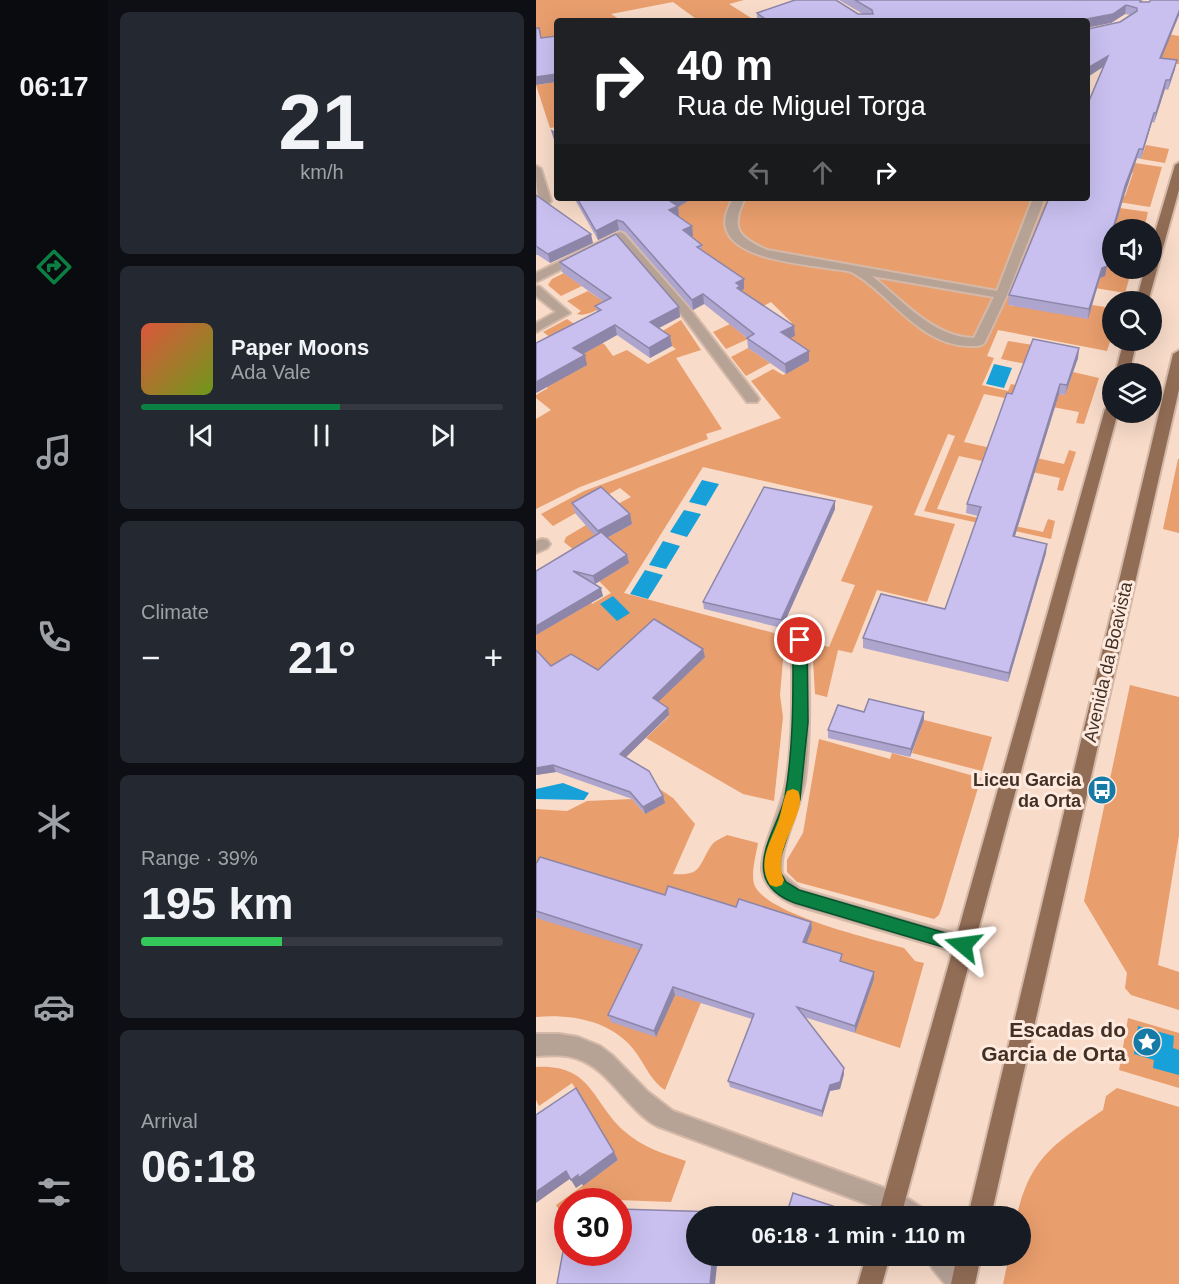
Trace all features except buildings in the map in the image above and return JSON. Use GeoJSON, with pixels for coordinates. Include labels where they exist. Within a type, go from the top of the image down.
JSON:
{"type":"FeatureCollection","features":[{"type":"Feature","properties":{"kind":"main road"},"geometry":{"type":"LineString","coordinates":[[1162,229],[1180,165]]}},
{"type":"Feature","properties":{"kind":"main road","name":"Avenida da Boavista"},"geometry":{"type":"LineString","coordinates":[[981,1206],[1180,354]]}},
{"type":"Feature","properties":{"kind":"main road"},"geometry":{"type":"LineString","coordinates":[[892,1206],[1108,423]]}},
{"type":"Feature","properties":{"kind":"main road"},"geometry":{"type":"LineString","coordinates":[[870,1284],[875,1266]]}},
{"type":"Feature","properties":{"kind":"main road"},"geometry":{"type":"LineString","coordinates":[[962,1284],[967,1266]]}},
{"type":"Feature","properties":{"kind":"street"},"geometry":{"type":"LineString","coordinates":[[536,169],[540,203],[554,197]]}},
{"type":"Feature","properties":{"kind":"street"},"geometry":{"type":"LineString","coordinates":[[737,201],[733,207],[731,221],[733,234],[742,243],[764,254],[1001,295]]}},
{"type":"Feature","properties":{"kind":"street"},"geometry":{"type":"LineString","coordinates":[[860,272],[936,334],[965,342],[979,342],[1001,295],[1038,201]]}},
{"type":"Feature","properties":{"kind":"street"},"geometry":{"type":"LineString","coordinates":[[536,278],[620,236],[685,311],[752,399]]}},
{"type":"Feature","properties":{"kind":"street"},"geometry":{"type":"LineString","coordinates":[[536,290],[564,313],[536,328]]}},
{"type":"Feature","properties":{"kind":"street"},"geometry":{"type":"LineString","coordinates":[[800,640],[800,722],[792,799],[772,858],[772,873],[780,888],[795,896],[963,945]]}},
{"type":"Feature","properties":{"kind":"street"},"geometry":{"type":"LineString","coordinates":[[536,1044],[566,1044],[588,1050],[609,1065],[655,1113],[884,1206]]}},
{"type":"Feature","properties":{"kind":"street"},"geometry":{"type":"LineString","coordinates":[[946,1266],[962,1284]]}},
{"type":"Feature","properties":{"kind":"shaded area"},"geometry":{"type":"Polygon","coordinates":[[[536,0],[744,0],[729,4],[751,18],[695,18],[673,2],[611,14],[617,18],[554,18],[554,63],[536,66],[536,0]]]}},
{"type":"Feature","properties":{"kind":"shaded area"},"geometry":{"type":"Polygon","coordinates":[[[1148,31],[1179,36],[1179,64],[1110,55],[1148,31]]]}},
{"type":"Feature","properties":{"kind":"shaded area"},"geometry":{"type":"Polygon","coordinates":[[[554,82],[554,127],[550,128],[536,85],[554,82]]]}},
{"type":"Feature","properties":{"kind":"shaded area"},"geometry":{"type":"Polygon","coordinates":[[[1146,145],[1169,149],[1165,163],[1141,159],[1146,145]]]}},
{"type":"Feature","properties":{"kind":"shaded area"},"geometry":{"type":"Polygon","coordinates":[[[1090,156],[1162,167],[1150,207],[1090,197],[1090,190],[1125,196],[1133,173],[1090,156]]]}},
{"type":"Feature","properties":{"kind":"shaded area"},"geometry":{"type":"Polygon","coordinates":[[[688,201],[1053,201],[1062,253],[1102,260],[1102,279],[1129,279],[1126,291],[1095,288],[1031,248],[1008,305],[1013,306],[1018,294],[1087,319],[1092,305],[1102,306],[1102,350],[998,330],[987,356],[994,358],[982,385],[1008,391],[1011,384],[1065,395],[1073,372],[1099,378],[1084,424],[1076,423],[1079,412],[984,394],[964,442],[1064,464],[1069,450],[1076,452],[1063,491],[1057,490],[1060,478],[959,456],[937,509],[1043,532],[1048,519],[1055,521],[1051,539],[924,511],[955,436],[948,434],[914,515],[955,524],[927,602],[877,590],[852,653],[838,650],[827,697],[815,694],[812,643],[829,647],[855,585],[841,581],[873,506],[703,467],[624,593],[785,636],[780,695],[783,717],[774,801],[743,794],[646,738],[669,716],[604,680],[536,684],[536,620],[581,592],[592,604],[611,593],[599,581],[628,563],[579,554],[564,542],[566,537],[586,525],[603,540],[632,524],[614,506],[631,497],[620,488],[553,526],[541,514],[584,491],[781,418],[751,381],[773,369],[783,375],[809,361],[782,342],[785,328],[792,323],[771,302],[756,310],[666,222],[677,204],[679,206],[688,201]]]}},
{"type":"Feature","properties":{"kind":"shaded area"},"geometry":{"type":"Polygon","coordinates":[[[1120,208],[1148,212],[1146,219],[1116,219],[1120,208]]]}},
{"type":"Feature","properties":{"kind":"shaded area"},"geometry":{"type":"Polygon","coordinates":[[[564,273],[582,286],[561,296],[548,285],[552,279],[564,273]]]}},
{"type":"Feature","properties":{"kind":"shaded area"},"geometry":{"type":"Polygon","coordinates":[[[588,291],[607,304],[589,313],[577,314],[581,311],[567,301],[588,291]]]}},
{"type":"Feature","properties":{"kind":"shaded area"},"geometry":{"type":"Polygon","coordinates":[[[567,319],[605,345],[613,356],[627,350],[648,364],[676,349],[656,335],[681,320],[701,350],[676,358],[722,429],[706,434],[708,439],[580,487],[536,509],[536,419],[551,410],[536,398],[536,395],[548,388],[537,380],[558,343],[543,332],[567,319]]]}},
{"type":"Feature","properties":{"kind":"shaded area"},"geometry":{"type":"Polygon","coordinates":[[[730,324],[748,339],[726,349],[713,332],[730,324]]]}},
{"type":"Feature","properties":{"kind":"shaded area"},"geometry":{"type":"Polygon","coordinates":[[[1008,341],[1033,345],[1026,364],[1001,359],[1008,341]]]}},
{"type":"Feature","properties":{"kind":"shaded area"},"geometry":{"type":"Polygon","coordinates":[[[748,348],[770,363],[746,376],[731,357],[748,348]]]}},
{"type":"Feature","properties":{"kind":"shaded area"},"geometry":{"type":"Polygon","coordinates":[[[1178,459],[1180,459],[1179,533],[1163,529],[1178,459]]]}},
{"type":"Feature","properties":{"kind":"shaded area"},"geometry":{"type":"Polygon","coordinates":[[[1130,685],[1179,697],[1179,835],[1158,965],[1179,972],[1179,1010],[1131,995],[1125,988],[1127,973],[1084,901],[1130,685]]]}},
{"type":"Feature","properties":{"kind":"shaded area"},"geometry":{"type":"Polygon","coordinates":[[[924,720],[992,737],[982,771],[912,753],[924,720]]]}},
{"type":"Feature","properties":{"kind":"shaded area"},"geometry":{"type":"Polygon","coordinates":[[[819,739],[890,759],[892,753],[981,778],[942,907],[939,915],[934,919],[797,882],[787,872],[787,860],[803,833],[819,739]]]}},
{"type":"Feature","properties":{"kind":"shaded area"},"geometry":{"type":"Polygon","coordinates":[[[655,786],[673,798],[695,824],[673,874],[694,871],[701,864],[712,844],[727,835],[758,843],[753,879],[762,895],[777,905],[821,924],[904,948],[915,961],[924,963],[900,1048],[855,1033],[873,979],[804,949],[811,929],[740,908],[665,1090],[653,1079],[628,1043],[605,1027],[578,1019],[536,1017],[536,809],[567,811],[587,801],[632,799],[645,814],[655,786]]]}},
{"type":"Feature","properties":{"kind":"shaded area"},"geometry":{"type":"Polygon","coordinates":[[[1128,1018],[1179,1033],[1179,1088],[1119,1070],[1128,1018]]]}},
{"type":"Feature","properties":{"kind":"shaded area"},"geometry":{"type":"Polygon","coordinates":[[[536,1067],[555,1068],[580,1078],[613,1120],[631,1137],[670,1156],[686,1161],[671,1202],[632,1201],[632,1188],[579,1188],[618,1160],[572,1083],[539,1106],[536,1100],[536,1067]]]}},
{"type":"Feature","properties":{"kind":"shaded area"},"geometry":{"type":"Polygon","coordinates":[[[1117,1088],[1179,1107],[1179,1284],[1003,1284],[1007,1266],[1031,1266],[1031,1206],[1020,1206],[1029,1179],[1047,1153],[1103,1110],[1106,1096],[1117,1088]]]}},
{"type":"Feature","properties":{"kind":"water"},"geometry":{"type":"Polygon","coordinates":[[[994,364],[1012,368],[1004,388],[986,384],[994,364]]]}},
{"type":"Feature","properties":{"kind":"water"},"geometry":{"type":"Polygon","coordinates":[[[702,480],[719,484],[706,506],[689,502],[702,480]]]}},
{"type":"Feature","properties":{"kind":"water"},"geometry":{"type":"Polygon","coordinates":[[[684,510],[701,514],[687,537],[670,532],[684,510]]]}},
{"type":"Feature","properties":{"kind":"water"},"geometry":{"type":"Polygon","coordinates":[[[663,541],[680,546],[666,569],[649,565],[663,541]]]}},
{"type":"Feature","properties":{"kind":"water"},"geometry":{"type":"Polygon","coordinates":[[[645,570],[663,575],[648,599],[630,594],[645,570]]]}},
{"type":"Feature","properties":{"kind":"water"},"geometry":{"type":"Polygon","coordinates":[[[613,596],[630,613],[617,621],[600,604],[613,596]]]}},
{"type":"Feature","properties":{"kind":"water"},"geometry":{"type":"Polygon","coordinates":[[[563,783],[589,793],[584,800],[536,799],[536,789],[563,783]]]}},
{"type":"Feature","properties":{"kind":"water"},"geometry":{"type":"Polygon","coordinates":[[[1138,1026],[1174,1036],[1173,1048],[1179,1050],[1179,1075],[1153,1068],[1154,1060],[1134,1054],[1138,1026]]]}},
{"type":"Feature","properties":{"kind":"slow traffic"},"geometry":{"type":"LineString","coordinates":[[776,880],[772,873],[772,858],[788,817],[793,796]]}},
{"type":"Feature","properties":{"kind":"place","name":"Liceu Garcia da Orta"},"geometry":{"type":"Point","coordinates":[1102,790]}},
{"type":"Feature","properties":{"kind":"place","name":"Escadas do Garcia de Orta"},"geometry":{"type":"Point","coordinates":[1147,1042]}},
{"type":"Feature","properties":{"kind":"route"},"geometry":{"type":"LineString","coordinates":[[800,640],[801,709],[792,799],[788,817],[772,858],[772,873],[780,888],[795,896],[963,945]]}}]}
